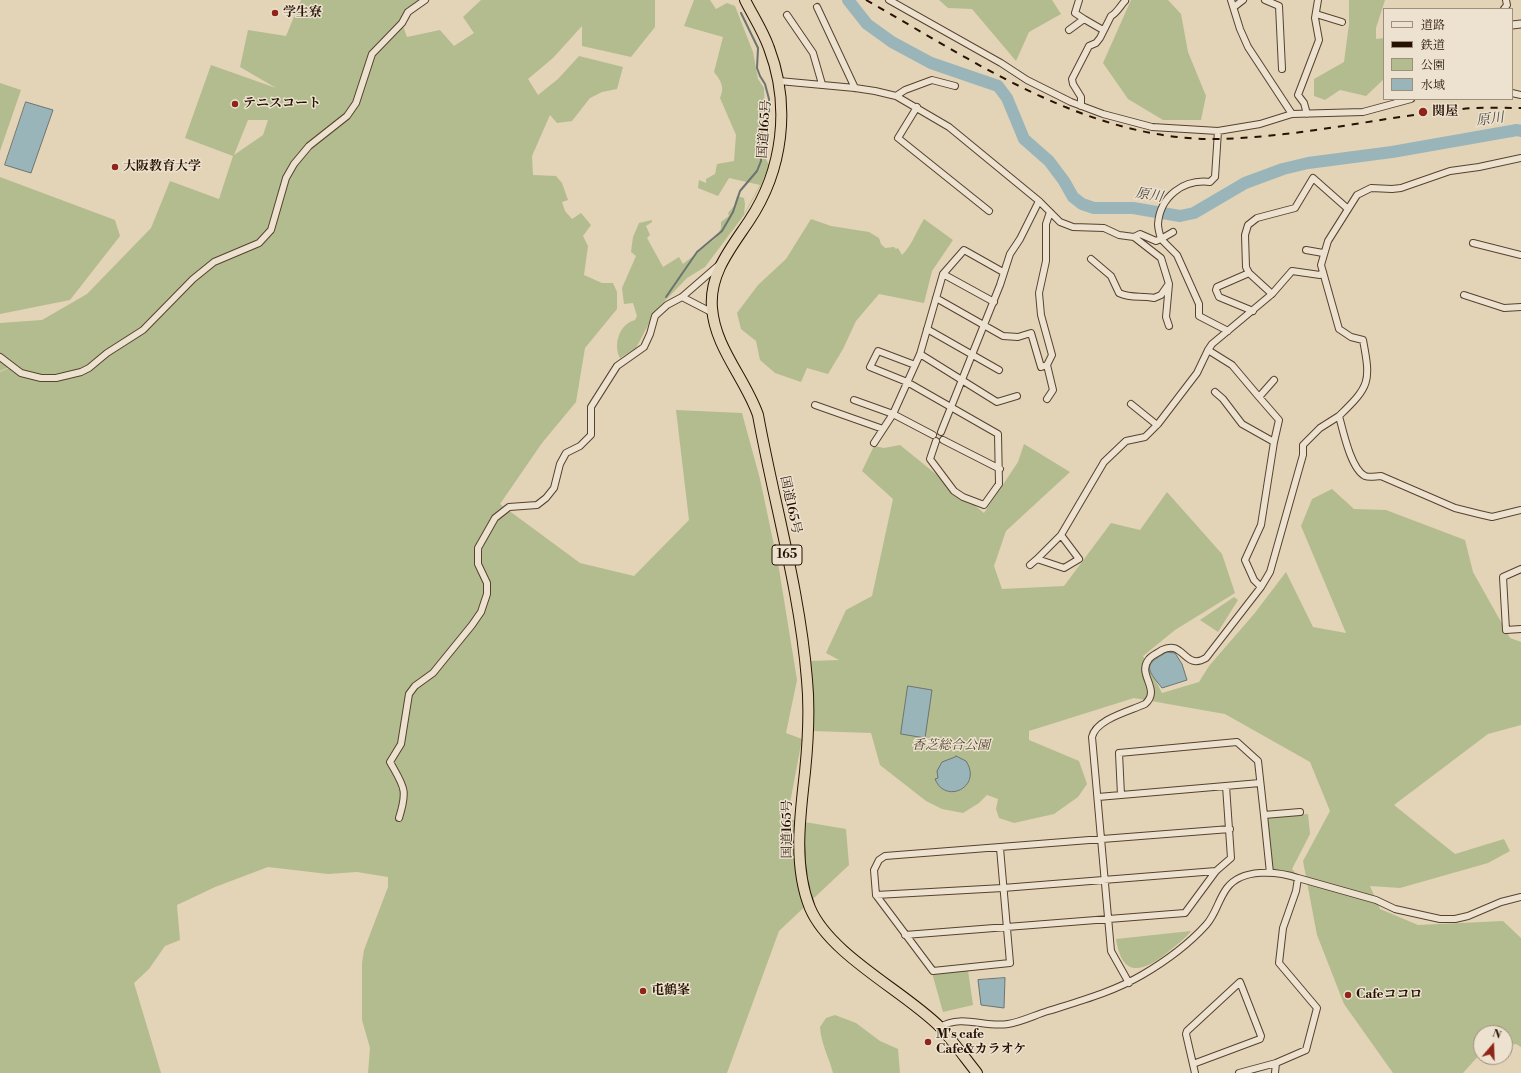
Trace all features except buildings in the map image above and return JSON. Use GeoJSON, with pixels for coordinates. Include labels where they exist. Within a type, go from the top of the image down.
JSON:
{"type":"FeatureCollection","features":[{"type":"Feature","properties":{"kind":"highway","name":"国道165号"},"geometry":{"type":"LineString","coordinates":[[748,2],[770,48],[780,81],[782,110],[775,168],[758,208],[720,264],[716,275],[711,307],[717,336],[752,396],[758,415],[804,642],[808,683],[809,726],[800,801],[799,843],[805,888],[810,908],[830,938],[940,1027],[977,1073]]}},
{"type":"Feature","properties":{"kind":"street"},"geometry":{"type":"LineString","coordinates":[[0,357],[11,368],[21,373],[41,378],[56,378],[81,372],[89,368],[107,352],[144,330],[193,279],[214,262],[259,243],[271,230],[275,221],[280,196],[286,178],[294,164],[309,146],[347,116],[356,103],[372,54],[402,23],[408,12],[425,0]]}},
{"type":"Feature","properties":{"kind":"street"},"geometry":{"type":"LineString","coordinates":[[889,0],[1001,63],[1027,80],[1081,106],[1103,114],[1152,127],[1218,131],[1260,124],[1292,114],[1363,112],[1407,100]]}},
{"type":"Feature","properties":{"kind":"street"},"geometry":{"type":"LineString","coordinates":[[1079,0],[1075,13],[1103,30]]}},
{"type":"Feature","properties":{"kind":"street"},"geometry":{"type":"LineString","coordinates":[[1230,0],[1234,7],[1240,29],[1248,47],[1266,72],[1277,94],[1292,114]]}},
{"type":"Feature","properties":{"kind":"street"},"geometry":{"type":"LineString","coordinates":[[1234,7],[1243,0]]}},
{"type":"Feature","properties":{"kind":"street"},"geometry":{"type":"LineString","coordinates":[[1265,0],[1279,6],[1282,69]]}},
{"type":"Feature","properties":{"kind":"street"},"geometry":{"type":"LineString","coordinates":[[1307,114],[1304,103],[1298,95],[1319,40],[1316,14],[1318,0]]}},
{"type":"Feature","properties":{"kind":"street"},"geometry":{"type":"LineString","coordinates":[[1081,106],[1080,97],[1072,79],[1089,46],[1096,43],[1111,16],[1116,14],[1120,6],[1125,1]]}},
{"type":"Feature","properties":{"kind":"street"},"geometry":{"type":"LineString","coordinates":[[817,7],[855,88]]}},
{"type":"Feature","properties":{"kind":"street"},"geometry":{"type":"LineString","coordinates":[[1316,14],[1342,22]]}},
{"type":"Feature","properties":{"kind":"street"},"geometry":{"type":"LineString","coordinates":[[787,15],[813,53],[822,84]]}},
{"type":"Feature","properties":{"kind":"street"},"geometry":{"type":"LineString","coordinates":[[1069,30],[1084,19]]}},
{"type":"Feature","properties":{"kind":"street"},"geometry":{"type":"LineString","coordinates":[[896,96],[905,90],[932,80],[955,86]]}},
{"type":"Feature","properties":{"kind":"street"},"geometry":{"type":"LineString","coordinates":[[780,81],[855,88],[896,96],[949,127],[1040,201],[1060,222],[1073,227],[1104,228],[1118,236],[1134,237],[1140,234],[1156,241],[1173,232]]}},
{"type":"Feature","properties":{"kind":"street"},"geometry":{"type":"LineString","coordinates":[[917,108],[898,138],[989,211]]}},
{"type":"Feature","properties":{"kind":"street"},"geometry":{"type":"LineString","coordinates":[[1218,131],[1217,172],[1215,177],[1210,182],[1190,183],[1171,193],[1164,206],[1158,224],[1161,239],[1177,255],[1199,304],[1199,316],[1228,331]]}},
{"type":"Feature","properties":{"kind":"street"},"geometry":{"type":"LineString","coordinates":[[1128,983],[1111,951],[1092,737],[1096,727],[1102,722],[1146,704],[1149,701],[1152,689],[1145,676],[1145,666],[1151,657],[1172,647],[1182,652],[1190,660],[1196,662],[1206,658],[1261,587],[1270,572],[1303,456],[1303,445],[1320,428],[1339,416],[1361,394],[1366,382],[1368,370],[1363,340],[1351,337],[1339,329],[1321,264],[1323,253],[1328,241],[1358,195],[1362,191],[1371,188],[1401,188],[1450,171],[1485,166],[1521,158]]}},
{"type":"Feature","properties":{"kind":"street"},"geometry":{"type":"LineString","coordinates":[[1272,294],[1249,273],[1246,267],[1245,235],[1248,225],[1257,218],[1295,208],[1313,178],[1348,209]]}},
{"type":"Feature","properties":{"kind":"street"},"geometry":{"type":"LineString","coordinates":[[943,440],[944,435],[942,432],[985,326],[1010,254],[1020,240],[1040,201]]}},
{"type":"Feature","properties":{"kind":"street"},"geometry":{"type":"LineString","coordinates":[[936,298],[1003,336],[1018,337],[1031,333],[1041,367],[1046,365],[1052,355],[1041,315],[1039,293],[1046,261],[1046,224],[1050,212]]}},
{"type":"Feature","properties":{"kind":"street"},"geometry":{"type":"LineString","coordinates":[[1134,237],[1162,258],[1169,284],[1166,317],[1169,326]]}},
{"type":"Feature","properties":{"kind":"street"},"geometry":{"type":"LineString","coordinates":[[1473,243],[1521,253]]}},
{"type":"Feature","properties":{"kind":"street"},"geometry":{"type":"LineString","coordinates":[[874,443],[893,414],[920,354],[944,274],[964,250],[1003,272]]}},
{"type":"Feature","properties":{"kind":"street"},"geometry":{"type":"LineString","coordinates":[[1306,250],[1323,253]]}},
{"type":"Feature","properties":{"kind":"street"},"geometry":{"type":"LineString","coordinates":[[1091,259],[1111,276],[1118,293],[1128,297],[1146,296],[1154,298],[1161,295],[1169,284]]}},
{"type":"Feature","properties":{"kind":"street"},"geometry":{"type":"LineString","coordinates":[[399,818],[405,798],[403,785],[390,762],[401,744],[409,694],[415,686],[433,673],[481,612],[487,594],[487,583],[478,564],[478,548],[486,533],[495,518],[510,508],[537,505],[546,498],[554,488],[560,464],[566,453],[580,446],[591,435],[591,407],[617,366],[644,347],[650,334],[655,316],[666,305],[682,297],[720,264]]}},
{"type":"Feature","properties":{"kind":"street"},"geometry":{"type":"LineString","coordinates":[[1030,564],[1037,560],[1061,535],[1104,462],[1126,441],[1145,437],[1157,425],[1197,373],[1212,344],[1272,294],[1292,270],[1320,275],[1323,272]]}},
{"type":"Feature","properties":{"kind":"street"},"geometry":{"type":"LineString","coordinates":[[1249,273],[1218,287],[1216,290],[1220,297],[1253,311]]}},
{"type":"Feature","properties":{"kind":"street"},"geometry":{"type":"LineString","coordinates":[[944,274],[994,302]]}},
{"type":"Feature","properties":{"kind":"street"},"geometry":{"type":"LineString","coordinates":[[1464,296],[1504,308],[1521,307]]}},
{"type":"Feature","properties":{"kind":"street"},"geometry":{"type":"LineString","coordinates":[[682,297],[713,313]]}},
{"type":"Feature","properties":{"kind":"street"},"geometry":{"type":"LineString","coordinates":[[927,329],[999,370]]}},
{"type":"Feature","properties":{"kind":"street"},"geometry":{"type":"LineString","coordinates":[[1208,350],[1232,365],[1279,420],[1274,442],[1261,525],[1244,560],[1254,580],[1261,587]]}},
{"type":"Feature","properties":{"kind":"street"},"geometry":{"type":"LineString","coordinates":[[915,365],[878,351],[870,367],[907,382],[998,434],[1000,469],[999,484],[984,505],[963,497],[954,491],[930,459],[934,438],[937,431],[942,432]]}},
{"type":"Feature","properties":{"kind":"street"},"geometry":{"type":"LineString","coordinates":[[920,354],[997,402],[1017,396]]}},
{"type":"Feature","properties":{"kind":"street"},"geometry":{"type":"LineString","coordinates":[[1046,365],[1053,390],[1047,399]]}},
{"type":"Feature","properties":{"kind":"street"},"geometry":{"type":"LineString","coordinates":[[1259,397],[1274,380]]}},
{"type":"Feature","properties":{"kind":"street"},"geometry":{"type":"LineString","coordinates":[[1215,392],[1223,398],[1242,424],[1274,442]]}},
{"type":"Feature","properties":{"kind":"street"},"geometry":{"type":"LineString","coordinates":[[854,400],[893,414],[940,442],[943,440],[1000,469]]}},
{"type":"Feature","properties":{"kind":"street"},"geometry":{"type":"LineString","coordinates":[[1131,404],[1157,425]]}},
{"type":"Feature","properties":{"kind":"street"},"geometry":{"type":"LineString","coordinates":[[815,405],[883,429]]}},
{"type":"Feature","properties":{"kind":"street"},"geometry":{"type":"LineString","coordinates":[[1339,416],[1346,442],[1355,465],[1365,476],[1381,476],[1455,508],[1492,517],[1521,510]]}},
{"type":"Feature","properties":{"kind":"street"},"geometry":{"type":"LineString","coordinates":[[1037,560],[1064,568],[1079,558],[1061,535]]}},
{"type":"Feature","properties":{"kind":"street"},"geometry":{"type":"LineString","coordinates":[[1521,569],[1503,577],[1506,630],[1521,629]]}},
{"type":"Feature","properties":{"kind":"street"},"geometry":{"type":"LineString","coordinates":[[1121,795],[1119,753],[1237,742],[1258,761],[1270,873]]}},
{"type":"Feature","properties":{"kind":"street"},"geometry":{"type":"LineString","coordinates":[[1098,797],[1260,783]]}},
{"type":"Feature","properties":{"kind":"street"},"geometry":{"type":"LineString","coordinates":[[905,935],[1185,913],[1216,871],[1231,858],[1226,786]]}},
{"type":"Feature","properties":{"kind":"street"},"geometry":{"type":"LineString","coordinates":[[1264,815],[1300,812]]}},
{"type":"Feature","properties":{"kind":"street"},"geometry":{"type":"LineString","coordinates":[[1000,848],[1010,964],[933,971],[876,895],[874,870],[879,860],[885,856],[1230,829]]}},
{"type":"Feature","properties":{"kind":"street"},"geometry":{"type":"LineString","coordinates":[[876,895],[1003,888],[1216,871]]}},
{"type":"Feature","properties":{"kind":"street"},"geometry":{"type":"LineString","coordinates":[[940,1027],[948,1022],[973,1021],[1007,1024],[1088,999],[1128,983],[1182,950],[1213,916],[1227,888],[1235,881],[1247,876],[1270,873],[1285,874],[1376,900],[1395,909],[1440,919],[1455,919],[1468,916],[1501,902],[1521,897]]}},
{"type":"Feature","properties":{"kind":"street"},"geometry":{"type":"LineString","coordinates":[[1240,1073],[1276,1063],[1306,1050],[1317,1008],[1279,963],[1283,928],[1296,891],[1298,878]]}},
{"type":"Feature","properties":{"kind":"street"},"geometry":{"type":"LineString","coordinates":[[1193,1064],[1260,1039],[1261,1036],[1240,982],[1187,1031],[1186,1034],[1195,1073]]}},
{"type":"Feature","properties":{"kind":"street"},"geometry":{"type":"LineString","coordinates":[[1275,1073],[1276,1063]]}},
{"type":"Feature","properties":{"kind":"green space"},"geometry":{"type":"Polygon","coordinates":[[[301,0],[425,0],[415,8],[402,23],[407,37],[440,30],[454,46],[474,33],[463,17],[481,0],[655,0],[655,27],[631,57],[582,46],[582,26],[553,58],[528,79],[538,95],[558,79],[579,56],[623,67],[617,89],[602,92],[590,98],[572,121],[557,123],[550,115],[532,156],[533,175],[556,176],[562,183],[568,200],[562,202],[565,211],[572,219],[581,213],[591,225],[583,236],[588,246],[584,275],[602,283],[613,283],[617,292],[617,309],[585,348],[576,402],[542,443],[500,504],[580,563],[634,576],[689,520],[676,410],[742,413],[760,479],[779,569],[797,680],[786,733],[802,739],[787,819],[846,829],[849,865],[779,931],[727,1073],[368,1073],[370,1048],[362,1020],[362,963],[364,950],[388,887],[388,877],[357,872],[328,874],[268,867],[215,887],[177,905],[180,940],[165,946],[149,969],[134,983],[161,1073],[0,1073],[0,372],[17,364],[0,371],[0,323],[42,320],[87,294],[151,228],[170,181],[219,199],[233,156],[185,138],[211,65],[276,88],[240,67],[248,30],[286,36],[301,0]],[[248,120],[234,155],[263,135],[268,120],[248,120]]]}},
{"type":"Feature","properties":{"kind":"green space"},"geometry":{"type":"Polygon","coordinates":[[[694,0],[710,0],[716,9],[727,3],[735,6],[753,52],[758,79],[764,88],[765,110],[761,123],[758,144],[769,165],[761,185],[744,215],[705,267],[687,278],[656,310],[636,348],[620,358],[617,341],[621,330],[629,322],[635,320],[637,316],[633,303],[624,304],[622,288],[636,256],[631,252],[633,237],[639,223],[652,220],[652,222],[646,226],[650,235],[647,238],[663,267],[679,257],[683,264],[716,238],[721,228],[721,222],[729,216],[728,213],[734,206],[737,196],[744,198],[744,214],[760,185],[729,178],[718,196],[698,188],[699,180],[706,183],[706,179],[715,174],[717,164],[734,161],[736,135],[720,98],[722,84],[714,72],[723,37],[684,26],[694,0]]]}},
{"type":"Feature","properties":{"kind":"green space"},"geometry":{"type":"Polygon","coordinates":[[[939,0],[1052,0],[1061,14],[1029,32],[1016,61],[972,9],[948,8],[939,0]]]}},
{"type":"Feature","properties":{"kind":"green space"},"geometry":{"type":"Polygon","coordinates":[[[1131,0],[1168,0],[1181,14],[1188,52],[1206,96],[1201,120],[1163,120],[1128,99],[1103,63],[1131,0]]]}},
{"type":"Feature","properties":{"kind":"green space"},"geometry":{"type":"Polygon","coordinates":[[[1349,0],[1385,0],[1376,28],[1376,39],[1383,38],[1383,80],[1366,96],[1340,90],[1325,100],[1314,96],[1314,79],[1344,62],[1349,24],[1349,0]]]}},
{"type":"Feature","properties":{"kind":"green space"},"geometry":{"type":"Polygon","coordinates":[[[0,83],[21,90],[0,151],[0,83]]]}},
{"type":"Feature","properties":{"kind":"green space"},"geometry":{"type":"Polygon","coordinates":[[[0,177],[115,220],[120,236],[70,300],[0,314],[0,177]]]}},
{"type":"Feature","properties":{"kind":"green space"},"geometry":{"type":"Polygon","coordinates":[[[811,219],[831,226],[869,232],[879,238],[881,244],[885,248],[898,248],[902,255],[911,243],[924,219],[953,240],[932,271],[924,303],[879,294],[856,321],[843,349],[828,374],[807,368],[801,382],[775,373],[760,360],[756,341],[741,329],[737,313],[758,285],[786,259],[811,219]]]}},
{"type":"Feature","properties":{"kind":"green space","name":"香芝総合公園"},"geometry":{"type":"Polygon","coordinates":[[[1024,444],[1070,472],[1006,531],[994,566],[1002,589],[1064,586],[1111,523],[1140,530],[1167,492],[1222,554],[1235,593],[1175,630],[1143,656],[1162,693],[1199,682],[1209,666],[1254,614],[1286,572],[1313,627],[1346,633],[1301,526],[1312,499],[1332,489],[1354,509],[1386,510],[1465,540],[1473,572],[1510,638],[1521,642],[1521,725],[1488,734],[1394,805],[1455,854],[1504,839],[1510,851],[1488,863],[1400,888],[1370,886],[1380,909],[1418,925],[1503,921],[1521,938],[1521,1047],[1516,1044],[1513,1045],[1513,1025],[1473,1025],[1473,1062],[1463,1073],[1393,1073],[1344,1004],[1317,935],[1303,861],[1330,811],[1310,762],[1225,714],[1134,698],[1029,731],[1029,740],[1079,761],[1087,784],[1078,797],[1054,814],[1014,823],[999,818],[996,809],[998,799],[987,795],[979,803],[963,813],[942,809],[926,801],[880,765],[871,733],[813,731],[810,661],[839,660],[826,653],[846,610],[872,596],[893,499],[862,471],[874,446],[884,448],[900,445],[984,513],[1018,462],[1024,444]]]}},
{"type":"Feature","properties":{"kind":"green space"},"geometry":{"type":"Polygon","coordinates":[[[1234,597],[1238,600],[1218,632],[1200,620],[1234,597]]]}},
{"type":"Feature","properties":{"kind":"green space"},"geometry":{"type":"Polygon","coordinates":[[[1308,814],[1310,834],[1292,869],[1296,874],[1272,870],[1264,818],[1308,814]]]}},
{"type":"Feature","properties":{"kind":"green space"},"geometry":{"type":"Polygon","coordinates":[[[1191,931],[1186,937],[1159,959],[1142,967],[1134,968],[1128,966],[1123,960],[1119,952],[1116,939],[1191,931]]]}},
{"type":"Feature","properties":{"kind":"green space"},"geometry":{"type":"Polygon","coordinates":[[[968,970],[973,1005],[943,1012],[932,973],[968,970]]]}},
{"type":"Feature","properties":{"kind":"green space"},"geometry":{"type":"Polygon","coordinates":[[[835,1015],[856,1023],[880,1041],[898,1049],[900,1073],[833,1073],[823,1045],[820,1027],[826,1018],[835,1015]]]}},
{"type":"Feature","properties":{"kind":"water"},"geometry":{"type":"Polygon","coordinates":[[[26,102],[53,110],[31,173],[5,165],[26,102]]]}},
{"type":"Feature","properties":{"kind":"water"},"geometry":{"type":"Polygon","coordinates":[[[1167,652],[1175,653],[1182,664],[1187,680],[1162,688],[1152,675],[1150,667],[1154,660],[1167,652]]]}},
{"type":"Feature","properties":{"kind":"water"},"geometry":{"type":"Polygon","coordinates":[[[908,686],[932,690],[925,738],[901,734],[908,686]]]}},
{"type":"Feature","properties":{"kind":"water"},"geometry":{"type":"Polygon","coordinates":[[[956,756],[966,761],[970,770],[970,778],[961,790],[954,792],[946,791],[940,787],[935,779],[938,778],[937,771],[942,762],[956,756]]]}},
{"type":"Feature","properties":{"kind":"water"},"geometry":{"type":"Polygon","coordinates":[[[1005,978],[1004,1008],[981,1005],[978,980],[1005,978]]]}},
{"type":"Feature","properties":{"kind":"waterway","name":"原川"},"geometry":{"type":"LineString","coordinates":[[848,0],[867,24],[892,42],[931,63],[998,86],[1007,98],[1024,139],[1049,161],[1064,181],[1073,197],[1082,204],[1094,208],[1133,208],[1180,216],[1194,213],[1245,183],[1283,169],[1308,163],[1392,152],[1517,130],[1521,131]]}},
{"type":"Feature","properties":{"kind":"waterway"},"geometry":{"type":"LineString","coordinates":[[666,297],[697,252],[722,231],[733,212],[740,191],[757,171],[761,161],[760,141],[763,123],[769,111],[769,99],[765,84],[757,68],[758,48],[741,13]]}},
{"type":"Feature","properties":{"kind":"railway"},"geometry":{"type":"LineString","coordinates":[[866,0],[991,72],[1035,94],[1079,112],[1124,127],[1171,136],[1219,139],[1280,135],[1462,109],[1521,108]]}},
{"type":"Feature","properties":{"kind":"place","name":"学生寮"},"geometry":{"type":"Point","coordinates":[275,13]}},
{"type":"Feature","properties":{"kind":"place","name":"テニスコート"},"geometry":{"type":"Point","coordinates":[235,104]}},
{"type":"Feature","properties":{"kind":"place","name":"関屋"},"geometry":{"type":"Point","coordinates":[1423,112]}},
{"type":"Feature","properties":{"kind":"place","name":"大阪教育大学"},"geometry":{"type":"Point","coordinates":[115,167]}},
{"type":"Feature","properties":{"kind":"place","name":"屯鶴峯"},"geometry":{"type":"Point","coordinates":[643,991]}},
{"type":"Feature","properties":{"kind":"place","name":"Cafeココロ"},"geometry":{"type":"Point","coordinates":[1348,995]}},
{"type":"Feature","properties":{"kind":"place","name":"M's cafe Cafe&カラオケ"},"geometry":{"type":"Point","coordinates":[928,1042]}}]}
